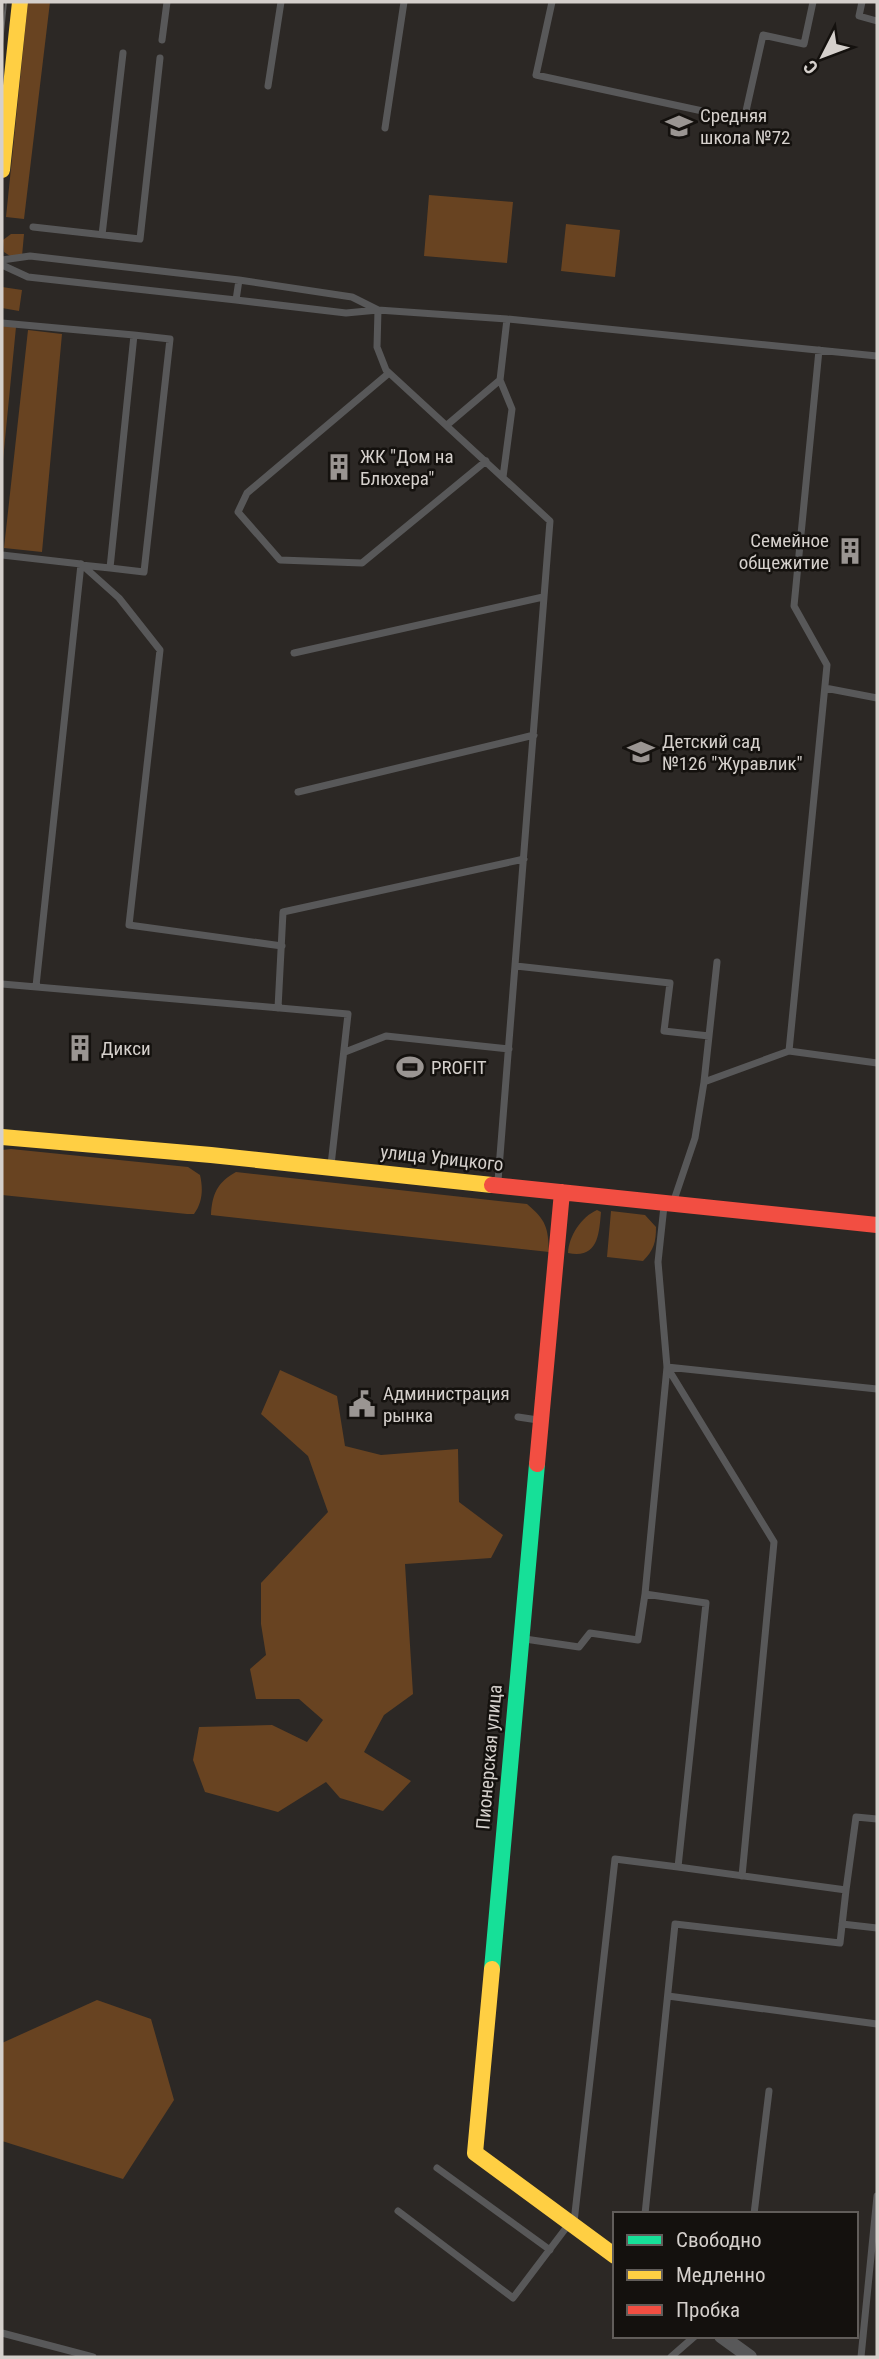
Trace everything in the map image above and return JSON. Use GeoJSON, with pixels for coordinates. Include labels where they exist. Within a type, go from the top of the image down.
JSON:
{"type":"FeatureCollection","features":[{"type":"Feature","properties":{"kind":"street"},"geometry":{"type":"LineString","coordinates":[[2,170],[3,136],[20,2]]}},
{"type":"Feature","properties":{"kind":"street","name":"улица Урицкого"},"geometry":{"type":"LineString","coordinates":[[2,1137],[877,1225]]}},
{"type":"Feature","properties":{"kind":"street","name":"Пионерская улица"},"geometry":{"type":"LineString","coordinates":[[562,1192],[475,2153],[613,2255]]}},
{"type":"Feature","properties":{"kind":"street"},"geometry":{"type":"LineString","coordinates":[[725,2338],[743,2348]]}},
{"type":"Feature","properties":{"kind":"lane"},"geometry":{"type":"LineString","coordinates":[[162,40],[167,2]]}},
{"type":"Feature","properties":{"kind":"lane"},"geometry":{"type":"LineString","coordinates":[[268,86],[281,2]]}},
{"type":"Feature","properties":{"kind":"lane"},"geometry":{"type":"LineString","coordinates":[[385,128],[404,2]]}},
{"type":"Feature","properties":{"kind":"lane"},"geometry":{"type":"LineString","coordinates":[[552,2],[536,75],[744,120],[763,36],[804,44],[813,2]]}},
{"type":"Feature","properties":{"kind":"lane"},"geometry":{"type":"LineString","coordinates":[[862,2],[859,16],[877,21]]}},
{"type":"Feature","properties":{"kind":"lane"},"geometry":{"type":"LineString","coordinates":[[102,235],[123,53]]}},
{"type":"Feature","properties":{"kind":"lane"},"geometry":{"type":"LineString","coordinates":[[33,227],[140,239],[160,58]]}},
{"type":"Feature","properties":{"kind":"lane"},"geometry":{"type":"LineString","coordinates":[[2,262],[30,256],[239,280],[352,297],[378,310]]}},
{"type":"Feature","properties":{"kind":"lane"},"geometry":{"type":"LineString","coordinates":[[2,262],[28,277],[346,313],[378,310],[506,319],[877,356]]}},
{"type":"Feature","properties":{"kind":"lane"},"geometry":{"type":"LineString","coordinates":[[236,300],[239,280]]}},
{"type":"Feature","properties":{"kind":"lane"},"geometry":{"type":"LineString","coordinates":[[378,310],[377,347],[389,373],[550,521],[498,1186]]}},
{"type":"Feature","properties":{"kind":"lane"},"geometry":{"type":"LineString","coordinates":[[503,477],[512,409],[500,380],[506,319]]}},
{"type":"Feature","properties":{"kind":"lane"},"geometry":{"type":"LineString","coordinates":[[2,323],[170,339],[144,572],[2,555]]}},
{"type":"Feature","properties":{"kind":"lane"},"geometry":{"type":"LineString","coordinates":[[110,568],[134,335]]}},
{"type":"Feature","properties":{"kind":"lane"},"geometry":{"type":"LineString","coordinates":[[789,1051],[827,665],[794,606],[819,350]]}},
{"type":"Feature","properties":{"kind":"lane"},"geometry":{"type":"LineString","coordinates":[[389,373],[247,493],[238,512],[280,561],[362,563],[486,461]]}},
{"type":"Feature","properties":{"kind":"lane"},"geometry":{"type":"LineString","coordinates":[[447,425],[500,380]]}},
{"type":"Feature","properties":{"kind":"lane"},"geometry":{"type":"LineString","coordinates":[[81,565],[119,598],[160,650],[129,925],[282,946]]}},
{"type":"Feature","properties":{"kind":"lane"},"geometry":{"type":"LineString","coordinates":[[36,986],[81,565]]}},
{"type":"Feature","properties":{"kind":"lane"},"geometry":{"type":"LineString","coordinates":[[294,653],[543,597]]}},
{"type":"Feature","properties":{"kind":"lane"},"geometry":{"type":"LineString","coordinates":[[825,688],[877,698]]}},
{"type":"Feature","properties":{"kind":"lane"},"geometry":{"type":"LineString","coordinates":[[298,792],[534,735]]}},
{"type":"Feature","properties":{"kind":"lane"},"geometry":{"type":"LineString","coordinates":[[278,1007],[283,912],[524,859]]}},
{"type":"Feature","properties":{"kind":"lane"},"geometry":{"type":"LineString","coordinates":[[521,1638],[579,1647],[590,1633],[638,1640],[645,1594],[667,1367],[658,1262],[668,1203],[695,1138],[717,962]]}},
{"type":"Feature","properties":{"kind":"lane"},"geometry":{"type":"LineString","coordinates":[[516,966],[670,983],[664,1031],[709,1036]]}},
{"type":"Feature","properties":{"kind":"lane"},"geometry":{"type":"LineString","coordinates":[[2,984],[348,1014],[331,1168]]}},
{"type":"Feature","properties":{"kind":"lane"},"geometry":{"type":"LineString","coordinates":[[345,1052],[386,1036],[509,1049]]}},
{"type":"Feature","properties":{"kind":"lane"},"geometry":{"type":"LineString","coordinates":[[704,1082],[789,1051],[877,1063]]}},
{"type":"Feature","properties":{"kind":"lane"},"geometry":{"type":"LineString","coordinates":[[667,1367],[877,1389]]}},
{"type":"Feature","properties":{"kind":"lane"},"geometry":{"type":"LineString","coordinates":[[667,1367],[774,1542],[742,1876]]}},
{"type":"Feature","properties":{"kind":"lane"},"geometry":{"type":"LineString","coordinates":[[517,1417],[541,1420]]}},
{"type":"Feature","properties":{"kind":"lane"},"geometry":{"type":"LineString","coordinates":[[645,1594],[706,1603],[678,1867]]}},
{"type":"Feature","properties":{"kind":"lane"},"geometry":{"type":"LineString","coordinates":[[645,2212],[675,1924],[840,1943],[856,1817],[877,1819]]}},
{"type":"Feature","properties":{"kind":"lane"},"geometry":{"type":"LineString","coordinates":[[398,2211],[513,2298],[571,2225],[615,1859],[846,1891]]}},
{"type":"Feature","properties":{"kind":"lane"},"geometry":{"type":"LineString","coordinates":[[842,1924],[877,1928]]}},
{"type":"Feature","properties":{"kind":"lane"},"geometry":{"type":"LineString","coordinates":[[668,1996],[877,2024]]}},
{"type":"Feature","properties":{"kind":"lane"},"geometry":{"type":"LineString","coordinates":[[754,2212],[769,2091]]}},
{"type":"Feature","properties":{"kind":"lane"},"geometry":{"type":"LineString","coordinates":[[437,2168],[550,2250]]}},
{"type":"Feature","properties":{"kind":"lane"},"geometry":{"type":"LineString","coordinates":[[861,2357],[877,2196]]}},
{"type":"Feature","properties":{"kind":"lane"},"geometry":{"type":"LineString","coordinates":[[2,2333],[93,2357]]}},
{"type":"Feature","properties":{"kind":"lane"},"geometry":{"type":"LineString","coordinates":[[671,2357],[693,2338]]}},
{"type":"Feature","properties":{"kind":"shaded area"},"geometry":{"type":"Polygon","coordinates":[[[28,2],[50,2],[24,219],[6,217],[28,2]]]}},
{"type":"Feature","properties":{"kind":"shaded area"},"geometry":{"type":"Polygon","coordinates":[[[429,195],[513,202],[507,263],[424,256],[429,195]]]}},
{"type":"Feature","properties":{"kind":"shaded area"},"geometry":{"type":"Polygon","coordinates":[[[566,224],[620,230],[615,277],[561,271],[566,224]]]}},
{"type":"Feature","properties":{"kind":"shaded area"},"geometry":{"type":"Polygon","coordinates":[[[11,234],[24,234],[22,256],[10,256],[4,252],[3,240],[11,234]]]}},
{"type":"Feature","properties":{"kind":"shaded area"},"geometry":{"type":"Polygon","coordinates":[[[2,287],[22,290],[19,311],[2,308],[2,287]]]}},
{"type":"Feature","properties":{"kind":"shaded area"},"geometry":{"type":"Polygon","coordinates":[[[2,325],[16,327],[2,470],[2,325]]]}},
{"type":"Feature","properties":{"kind":"shaded area"},"geometry":{"type":"Polygon","coordinates":[[[28,330],[62,334],[42,552],[4,548],[28,330]]]}},
{"type":"Feature","properties":{"kind":"shaded area"},"geometry":{"type":"Polygon","coordinates":[[[2,1150],[188,1167],[200,1175],[201,1200],[194,1214],[187,1214],[2,1195],[2,1150]]]}},
{"type":"Feature","properties":{"kind":"shaded area"},"geometry":{"type":"Polygon","coordinates":[[[236,1172],[527,1204],[545,1225],[549,1252],[211,1215],[217,1190],[224,1180],[236,1172]]]}},
{"type":"Feature","properties":{"kind":"shaded area"},"geometry":{"type":"Polygon","coordinates":[[[597,1210],[601,1212],[598,1237],[591,1249],[578,1254],[568,1253],[577,1228],[586,1217],[597,1210]]]}},
{"type":"Feature","properties":{"kind":"shaded area"},"geometry":{"type":"Polygon","coordinates":[[[611,1211],[645,1215],[656,1227],[654,1246],[643,1261],[607,1257],[611,1211]]]}},
{"type":"Feature","properties":{"kind":"shaded area"},"geometry":{"type":"Polygon","coordinates":[[[280,1370],[337,1396],[345,1446],[381,1455],[458,1449],[459,1502],[503,1535],[491,1558],[405,1564],[413,1694],[384,1715],[364,1752],[411,1781],[383,1811],[340,1798],[326,1782],[278,1812],[205,1792],[193,1760],[199,1727],[272,1725],[307,1742],[323,1720],[299,1699],[256,1699],[250,1669],[266,1655],[261,1624],[261,1583],[328,1512],[308,1456],[261,1414],[280,1370]]]}},
{"type":"Feature","properties":{"kind":"shaded area"},"geometry":{"type":"Polygon","coordinates":[[[97,2000],[151,2019],[174,2100],[123,2179],[2,2141],[2,2043],[97,2000]]]}},
{"type":"Feature","properties":{"kind":"tram line"},"geometry":{"type":"LineString","coordinates":[[2,44],[6,2]]}},
{"type":"Feature","properties":{"kind":"traffic: fast"},"geometry":{"type":"LineString","coordinates":[[492,1969],[537,1464]]}},
{"type":"Feature","properties":{"kind":"traffic: slow"},"geometry":{"type":"LineString","coordinates":[[2,170],[20,2]]}},
{"type":"Feature","properties":{"kind":"traffic: slow"},"geometry":{"type":"LineString","coordinates":[[2,1137],[211,1155],[492,1185]]}},
{"type":"Feature","properties":{"kind":"traffic: slow"},"geometry":{"type":"LineString","coordinates":[[492,1969],[475,2153],[613,2255]]}},
{"type":"Feature","properties":{"kind":"traffic: jam"},"geometry":{"type":"LineString","coordinates":[[492,1185],[877,1225]]}},
{"type":"Feature","properties":{"kind":"traffic: jam"},"geometry":{"type":"LineString","coordinates":[[537,1464],[562,1192]]}},
{"type":"Feature","properties":{"kind":"place","name":"Средняя школа №72"},"geometry":{"type":"Point","coordinates":[679,126]}},
{"type":"Feature","properties":{"kind":"place","name":"ЖК \"Дом на Блюхера\""},"geometry":{"type":"Point","coordinates":[339,467]}},
{"type":"Feature","properties":{"kind":"place","name":"Семейное общежитие"},"geometry":{"type":"Point","coordinates":[850,551]}},
{"type":"Feature","properties":{"kind":"place","name":"Детский сад №126 \"Журавлик\""},"geometry":{"type":"Point","coordinates":[641,752]}},
{"type":"Feature","properties":{"kind":"place","name":"Дикси"},"geometry":{"type":"Point","coordinates":[80,1048]}},
{"type":"Feature","properties":{"kind":"place","name":"PROFIT"},"geometry":{"type":"Point","coordinates":[410,1067]}},
{"type":"Feature","properties":{"kind":"place","name":"Администрация рынка"},"geometry":{"type":"Point","coordinates":[362,1404]}}]}
